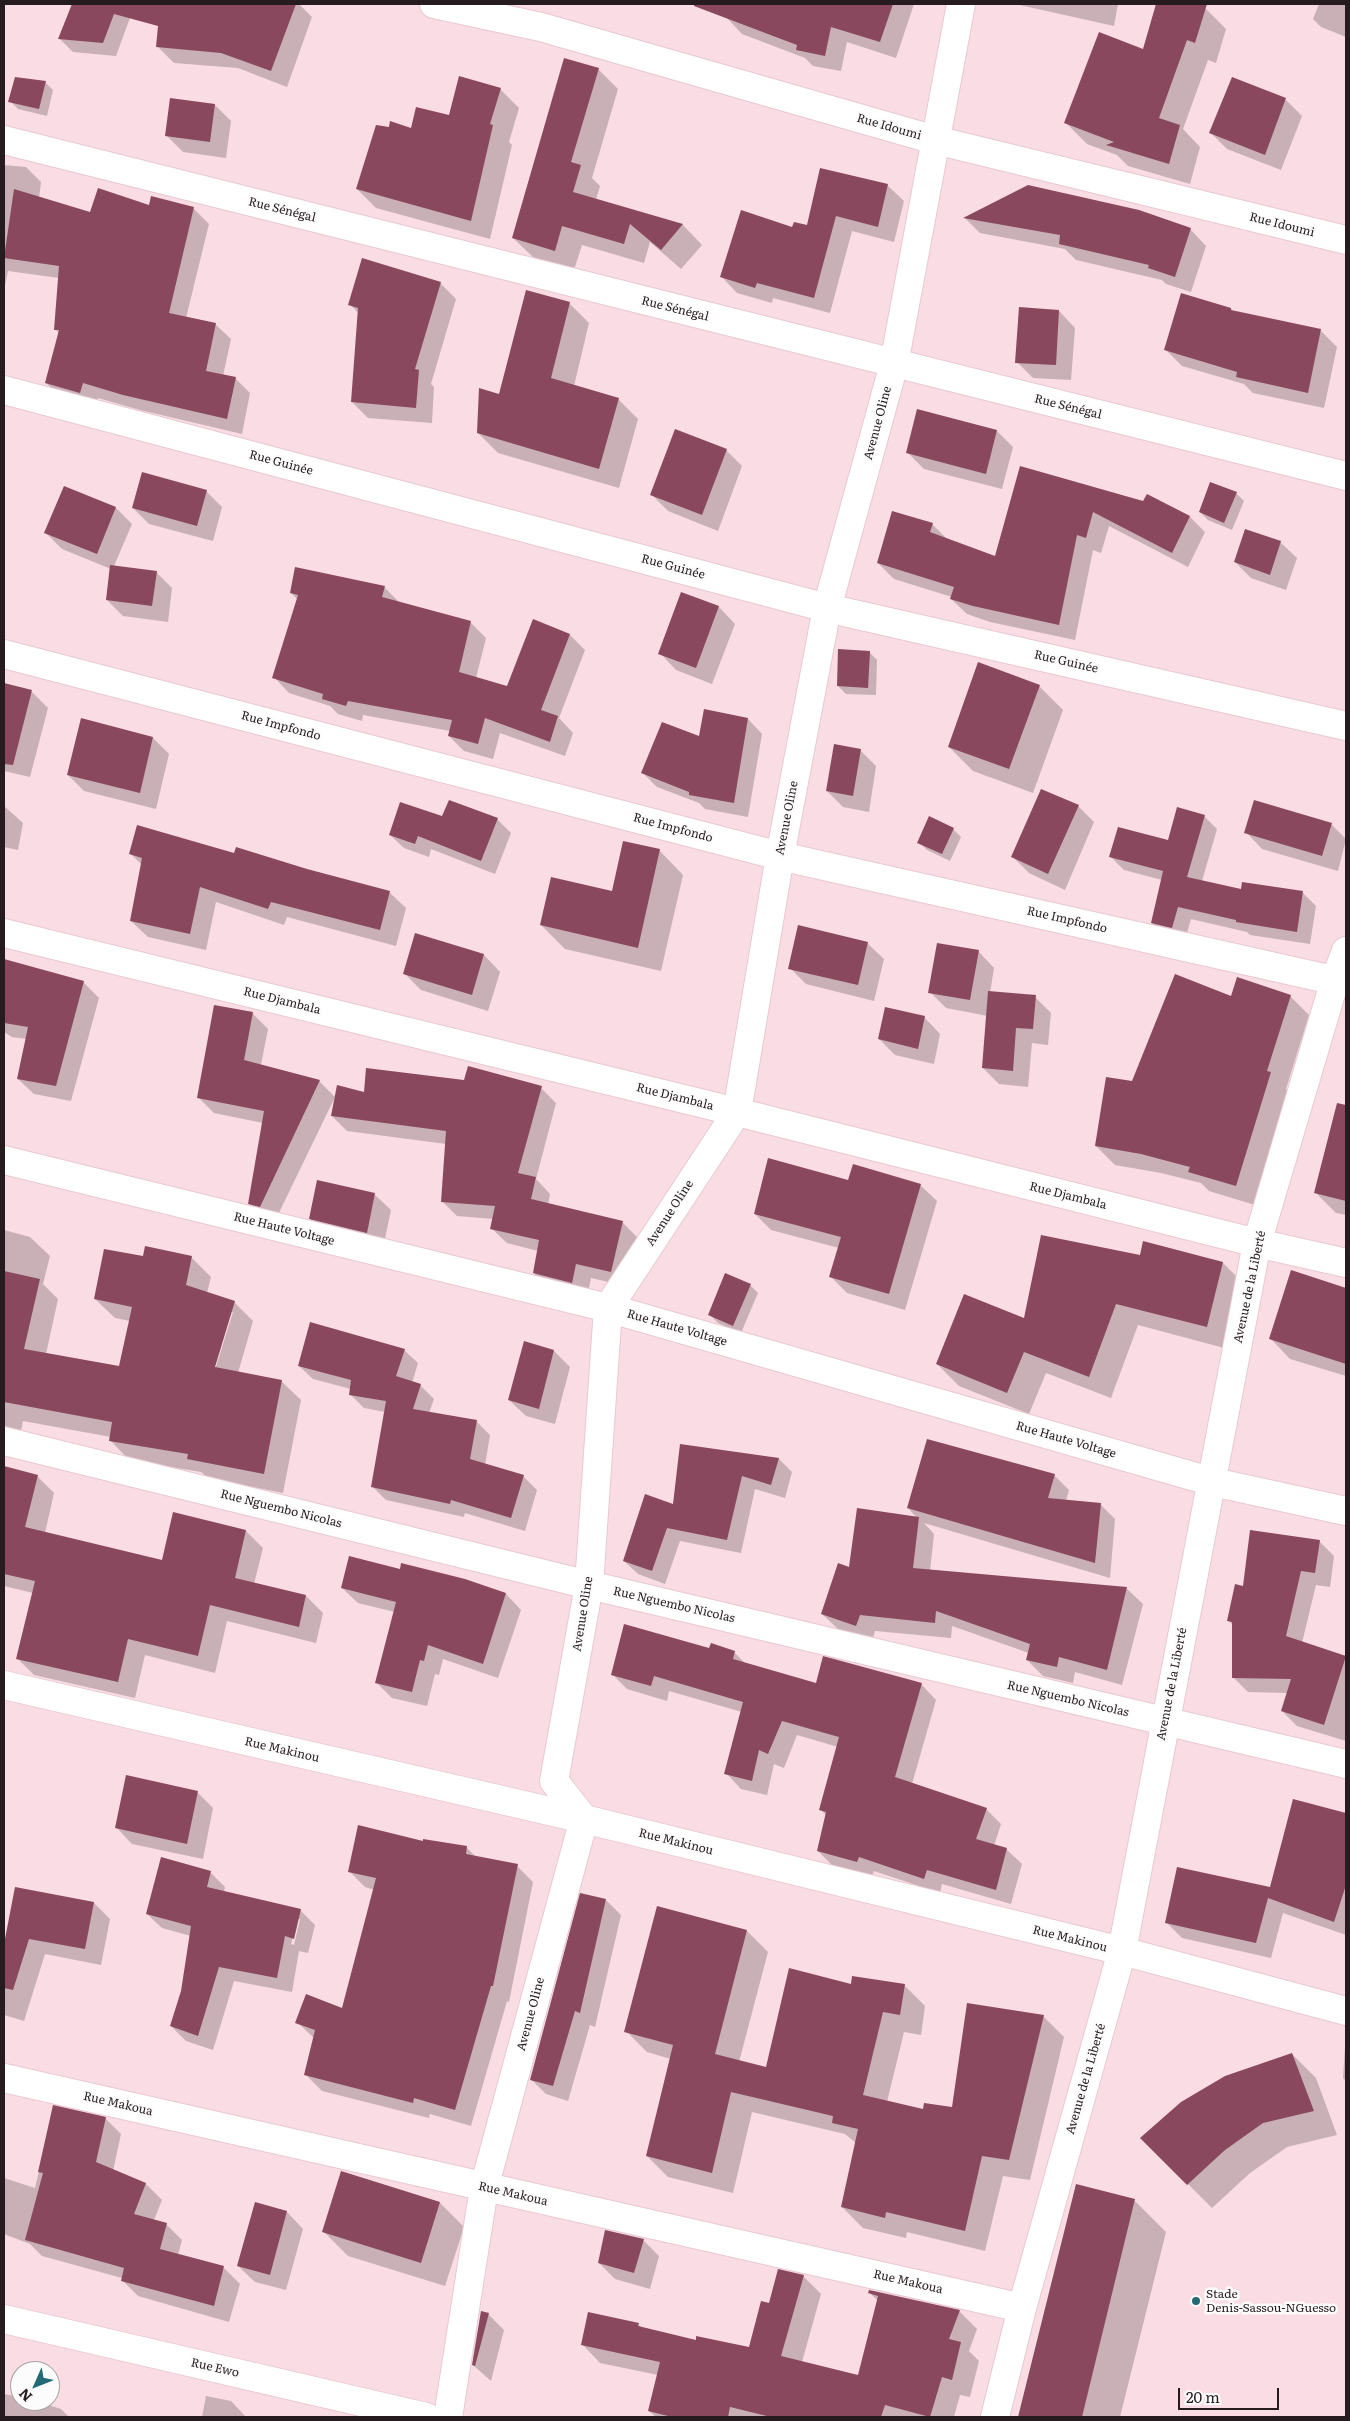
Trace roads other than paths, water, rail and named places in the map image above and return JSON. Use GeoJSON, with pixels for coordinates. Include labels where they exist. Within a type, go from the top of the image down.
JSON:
{"type":"FeatureCollection","features":[{"type":"Feature","properties":{"kind":"street","name":"Rue Idoumi"},"geometry":{"type":"LineString","coordinates":[[434,4],[541,27],[935,140],[1346,240]]}},
{"type":"Feature","properties":{"kind":"street","name":"Avenue Oline"},"geometry":{"type":"LineString","coordinates":[[448,2417],[484,2188],[584,1819],[554,1781],[590,1585],[608,1308],[737,1112],[780,856],[827,608],[894,364],[961,4]]}},
{"type":"Feature","properties":{"kind":"street","name":"Rue Sénégal"},"geometry":{"type":"LineString","coordinates":[[4,140],[1346,476]]}},
{"type":"Feature","properties":{"kind":"street","name":"Rue Guinée"},"geometry":{"type":"LineString","coordinates":[[4,390],[827,608],[1346,726]]}},
{"type":"Feature","properties":{"kind":"street","name":"Rue Impfondo"},"geometry":{"type":"LineString","coordinates":[[4,654],[780,856],[1340,982]]}},
{"type":"Feature","properties":{"kind":"street","name":"Rue Djambala"},"geometry":{"type":"LineString","coordinates":[[4,933],[737,1112],[1257,1244],[1346,1263]]}},
{"type":"Feature","properties":{"kind":"street","name":"Avenue de la Liberté"},"geometry":{"type":"LineString","coordinates":[[995,2417],[1022,2308],[1122,1952],[1164,1722],[1257,1244],[1340,982],[1346,951]]}},
{"type":"Feature","properties":{"kind":"street","name":"Rue Haute Voltage"},"geometry":{"type":"LineString","coordinates":[[4,1160],[608,1308],[1212,1482],[1346,1511]]}},
{"type":"Feature","properties":{"kind":"street","name":"Rue Nguembo Nicolas"},"geometry":{"type":"LineString","coordinates":[[4,1441],[590,1585],[1346,1764]]}},
{"type":"Feature","properties":{"kind":"street","name":"Rue Makinou"},"geometry":{"type":"LineString","coordinates":[[4,1685],[584,1819],[1122,1952],[1346,2011]]}},
{"type":"Feature","properties":{"kind":"street","name":"Rue Makoua"},"geometry":{"type":"LineString","coordinates":[[4,2078],[484,2188],[1022,2308]]}},
{"type":"Feature","properties":{"kind":"street","name":"Rue Ewo"},"geometry":{"type":"LineString","coordinates":[[4,2319],[426,2417]]}},
{"type":"Feature","properties":{"kind":"place","name":"Stade Denis-Sassou-NGuesso"},"geometry":{"type":"Point","coordinates":[1196,2301]}}]}
